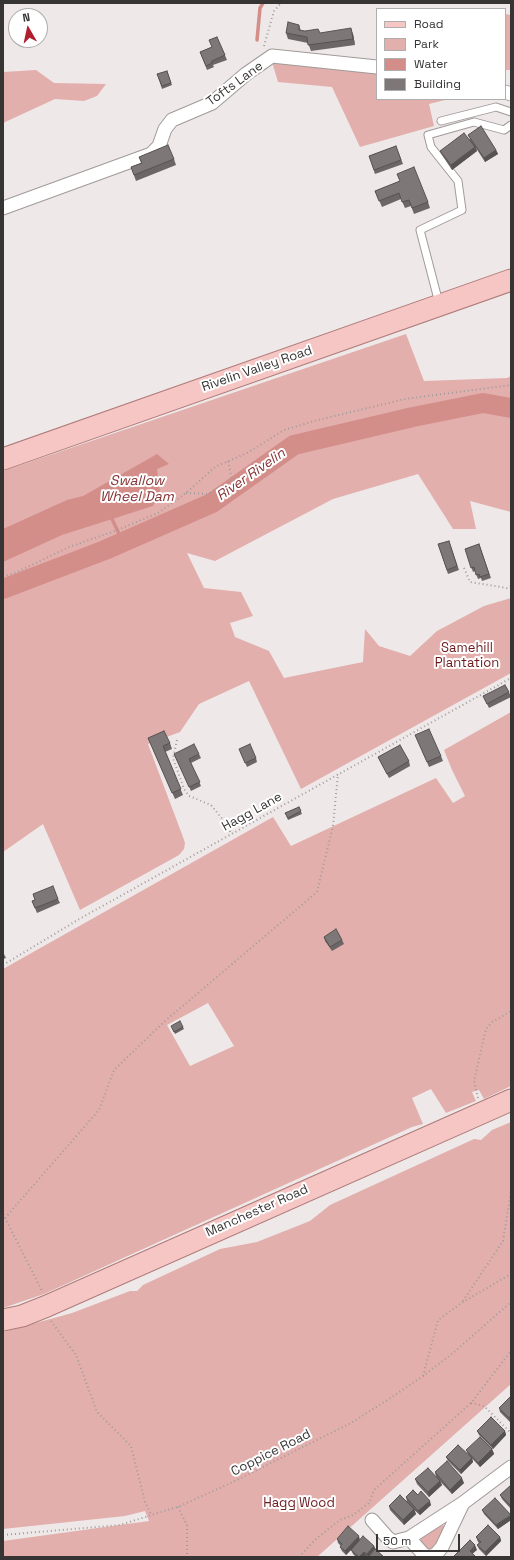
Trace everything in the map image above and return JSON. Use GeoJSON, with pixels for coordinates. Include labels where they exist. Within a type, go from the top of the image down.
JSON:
{"type":"FeatureCollection","features":[{"type":"Feature","properties":{"kind":"main road","name":"Rivelin Valley Road"},"geometry":{"type":"LineString","coordinates":[[3,459],[511,280]]}},
{"type":"Feature","properties":{"kind":"main road","name":"Manchester Road"},"geometry":{"type":"LineString","coordinates":[[3,1320],[48,1312],[511,1100]]}},
{"type":"Feature","properties":{"kind":"street","name":"Tofts Lane"},"geometry":{"type":"LineString","coordinates":[[3,208],[151,154],[159,146],[165,129],[172,120],[212,103],[246,74],[272,56],[376,66]]}},
{"type":"Feature","properties":{"kind":"street"},"geometry":{"type":"LineString","coordinates":[[372,1520],[386,1537],[393,1542],[409,1538],[463,1504],[511,1467]]}},
{"type":"Feature","properties":{"kind":"street"},"geometry":{"type":"LineString","coordinates":[[409,1538],[425,1556],[438,1555],[463,1504]]}},
{"type":"Feature","properties":{"kind":"lane"},"geometry":{"type":"LineString","coordinates":[[441,121],[496,107],[511,112]]}},
{"type":"Feature","properties":{"kind":"lane"},"geometry":{"type":"LineString","coordinates":[[440,305],[420,230],[462,210],[458,181],[431,147],[428,135],[474,122],[504,130],[511,125]]}},
{"type":"Feature","properties":{"kind":"path"},"geometry":{"type":"LineString","coordinates":[[272,56],[265,54],[264,49],[274,11],[281,3]]}},
{"type":"Feature","properties":{"kind":"path"},"geometry":{"type":"LineString","coordinates":[[3,577],[17,572],[69,547],[115,531],[158,513],[186,493],[215,467],[247,452],[284,430],[318,420],[405,399],[511,386]]}},
{"type":"Feature","properties":{"kind":"path"},"geometry":{"type":"LineString","coordinates":[[186,493],[208,494],[232,480],[228,461]]}},
{"type":"Feature","properties":{"kind":"path"},"geometry":{"type":"LineString","coordinates":[[464,568],[470,582],[507,588],[511,586]]}},
{"type":"Feature","properties":{"kind":"path","name":"Hagg Lane"},"geometry":{"type":"LineString","coordinates":[[3,965],[81,918],[511,678]]}},
{"type":"Feature","properties":{"kind":"path"},"geometry":{"type":"LineString","coordinates":[[177,740],[173,758],[184,789],[189,796],[211,805],[228,826],[231,834]]}},
{"type":"Feature","properties":{"kind":"path"},"geometry":{"type":"LineString","coordinates":[[5,1218],[99,1110],[114,1070],[165,1020],[317,892],[333,826],[338,774]]}},
{"type":"Feature","properties":{"kind":"path"},"geometry":{"type":"LineString","coordinates":[[484,1112],[474,1081],[486,1029],[492,1022],[511,1011]]}},
{"type":"Feature","properties":{"kind":"path"},"geometry":{"type":"LineString","coordinates":[[462,1302],[503,1241],[511,1191]]}},
{"type":"Feature","properties":{"kind":"path"},"geometry":{"type":"LineString","coordinates":[[3,1214],[44,1294],[48,1312],[76,1354],[97,1412],[131,1446],[145,1502],[151,1514]]}},
{"type":"Feature","properties":{"kind":"path"},"geometry":{"type":"LineString","coordinates":[[423,1376],[438,1320],[462,1302],[511,1274]]}},
{"type":"Feature","properties":{"kind":"path","name":"Coppice Road"},"geometry":{"type":"LineString","coordinates":[[3,1535],[120,1526],[151,1514],[178,1507],[234,1482],[351,1423],[423,1376],[511,1302]]}},
{"type":"Feature","properties":{"kind":"path"},"geometry":{"type":"LineString","coordinates":[[298,1557],[340,1520],[353,1515],[369,1503],[374,1490],[471,1403],[511,1351]]}},
{"type":"Feature","properties":{"kind":"path"},"geometry":{"type":"LineString","coordinates":[[471,1403],[484,1406],[511,1434]]}},
{"type":"Feature","properties":{"kind":"path"},"geometry":{"type":"LineString","coordinates":[[178,1507],[187,1525],[187,1557]]}},
{"type":"Feature","properties":{"kind":"green space"},"geometry":{"type":"Polygon","coordinates":[[[506,14],[511,15],[511,70],[506,70],[506,14]]]}},
{"type":"Feature","properties":{"kind":"green space"},"geometry":{"type":"Polygon","coordinates":[[[272,62],[376,70],[376,100],[445,100],[429,104],[434,126],[360,147],[332,87],[278,82],[272,62]]]}},
{"type":"Feature","properties":{"kind":"green space"},"geometry":{"type":"Polygon","coordinates":[[[36,70],[54,83],[106,84],[97,96],[84,101],[55,99],[3,123],[3,72],[36,70]]]}},
{"type":"Feature","properties":{"kind":"green space","name":"Samehill Plantation"},"geometry":{"type":"Polygon","coordinates":[[[406,334],[424,381],[507,378],[511,376],[511,512],[470,501],[476,529],[453,529],[418,474],[333,499],[215,561],[187,553],[204,588],[241,592],[253,616],[230,623],[235,637],[269,651],[284,678],[363,662],[365,629],[379,646],[410,656],[437,631],[484,606],[511,598],[511,673],[301,789],[249,681],[199,704],[180,732],[148,744],[183,837],[185,843],[184,849],[179,855],[80,910],[43,824],[3,852],[3,471],[406,334]]]}},
{"type":"Feature","properties":{"kind":"green space"},"geometry":{"type":"Polygon","coordinates":[[[511,712],[511,1086],[484,1099],[479,1090],[472,1092],[476,1101],[446,1113],[431,1089],[412,1098],[423,1124],[412,1127],[44,1294],[3,1308],[3,969],[273,817],[291,846],[436,778],[453,803],[465,796],[444,750],[511,712]],[[208,1003],[167,1025],[190,1066],[234,1046],[208,1003]]]}},
{"type":"Feature","properties":{"kind":"green space","name":"Hagg Wood"},"geometry":{"type":"Polygon","coordinates":[[[511,1122],[511,1384],[317,1557],[3,1557],[3,1541],[149,1521],[145,1511],[125,1516],[3,1529],[3,1332],[72,1313],[130,1291],[137,1291],[143,1285],[220,1249],[257,1242],[310,1221],[330,1205],[474,1139],[481,1140],[492,1130],[511,1122]]]}},
{"type":"Feature","properties":{"kind":"green space"},"geometry":{"type":"Polygon","coordinates":[[[442,1525],[446,1527],[434,1549],[430,1550],[421,1543],[421,1537],[442,1525]]]}},
{"type":"Feature","properties":{"kind":"water","name":"Swallow Wheel Dam"},"geometry":{"type":"Polygon","coordinates":[[[157,454],[169,464],[157,469],[160,492],[153,506],[62,535],[3,562],[3,529],[67,500],[83,496],[157,454]]]}},
{"type":"Feature","properties":{"kind":"building"},"geometry":{"type":"Polygon","coordinates":[[[288,22],[299,25],[299,30],[305,31],[318,29],[320,33],[351,28],[353,39],[308,45],[307,37],[286,33],[288,22]]]}},
{"type":"Feature","properties":{"kind":"building"},"geometry":{"type":"Polygon","coordinates":[[[217,37],[225,55],[212,61],[212,63],[206,66],[200,52],[212,47],[209,40],[217,37]]]}},
{"type":"Feature","properties":{"kind":"building"},"geometry":{"type":"Polygon","coordinates":[[[167,71],[171,83],[162,86],[157,74],[167,71]]]}},
{"type":"Feature","properties":{"kind":"building"},"geometry":{"type":"Polygon","coordinates":[[[481,126],[496,150],[484,158],[468,135],[481,126]]]}},
{"type":"Feature","properties":{"kind":"building"},"geometry":{"type":"Polygon","coordinates":[[[464,133],[475,147],[451,165],[440,151],[464,133]]]}},
{"type":"Feature","properties":{"kind":"building"},"geometry":{"type":"Polygon","coordinates":[[[168,145],[174,159],[134,175],[131,167],[142,163],[139,157],[168,145]]]}},
{"type":"Feature","properties":{"kind":"building"},"geometry":{"type":"Polygon","coordinates":[[[396,146],[401,160],[374,170],[369,156],[396,146]]]}},
{"type":"Feature","properties":{"kind":"building"},"geometry":{"type":"Polygon","coordinates":[[[414,167],[428,202],[412,208],[409,200],[402,202],[399,193],[379,201],[375,191],[400,181],[397,174],[414,167]]]}},
{"type":"Feature","properties":{"kind":"building"},"geometry":{"type":"Polygon","coordinates":[[[449,541],[457,566],[447,570],[438,544],[449,541]]]}},
{"type":"Feature","properties":{"kind":"building"},"geometry":{"type":"Polygon","coordinates":[[[479,544],[489,574],[480,577],[479,574],[476,575],[474,567],[471,568],[465,549],[479,544]]]}},
{"type":"Feature","properties":{"kind":"building"},"geometry":{"type":"Polygon","coordinates":[[[505,685],[509,692],[487,704],[483,696],[505,685]]]}},
{"type":"Feature","properties":{"kind":"building"},"geometry":{"type":"Polygon","coordinates":[[[429,729],[441,756],[427,762],[415,735],[429,729]]]}},
{"type":"Feature","properties":{"kind":"building"},"geometry":{"type":"Polygon","coordinates":[[[164,731],[170,743],[163,746],[181,789],[172,793],[148,738],[164,731]]]}},
{"type":"Feature","properties":{"kind":"building"},"geometry":{"type":"Polygon","coordinates":[[[194,744],[199,754],[189,759],[200,782],[189,787],[174,754],[194,744]]]}},
{"type":"Feature","properties":{"kind":"building"},"geometry":{"type":"Polygon","coordinates":[[[250,744],[256,758],[245,763],[239,749],[250,744]]]}},
{"type":"Feature","properties":{"kind":"building"},"geometry":{"type":"Polygon","coordinates":[[[400,745],[409,761],[387,774],[378,757],[400,745]]]}},
{"type":"Feature","properties":{"kind":"building"},"geometry":{"type":"Polygon","coordinates":[[[299,807],[301,811],[288,818],[285,813],[299,807]]]}},
{"type":"Feature","properties":{"kind":"building"},"geometry":{"type":"Polygon","coordinates":[[[53,886],[58,899],[35,908],[32,901],[35,900],[33,894],[53,886]]]}},
{"type":"Feature","properties":{"kind":"building"},"geometry":{"type":"Polygon","coordinates":[[[336,929],[342,940],[330,947],[324,937],[336,929]]]}},
{"type":"Feature","properties":{"kind":"building"},"geometry":{"type":"Polygon","coordinates":[[[180,1021],[183,1027],[174,1032],[171,1026],[180,1021]]]}},
{"type":"Feature","properties":{"kind":"building"},"geometry":{"type":"Polygon","coordinates":[[[511,1396],[511,1415],[509,1418],[499,1408],[511,1396]]]}},
{"type":"Feature","properties":{"kind":"building"},"geometry":{"type":"Polygon","coordinates":[[[491,1417],[505,1431],[491,1445],[477,1431],[491,1417]]]}},
{"type":"Feature","properties":{"kind":"building"},"geometry":{"type":"Polygon","coordinates":[[[480,1437],[492,1449],[478,1463],[466,1450],[480,1437]]]}},
{"type":"Feature","properties":{"kind":"building"},"geometry":{"type":"Polygon","coordinates":[[[458,1445],[472,1458],[460,1470],[446,1457],[458,1445]]]}},
{"type":"Feature","properties":{"kind":"building"},"geometry":{"type":"Polygon","coordinates":[[[447,1461],[462,1478],[450,1490],[435,1472],[447,1461]]]}},
{"type":"Feature","properties":{"kind":"building"},"geometry":{"type":"Polygon","coordinates":[[[428,1468],[440,1481],[428,1492],[415,1479],[428,1468]]]}},
{"type":"Feature","properties":{"kind":"building"},"geometry":{"type":"Polygon","coordinates":[[[511,1485],[511,1506],[500,1495],[511,1485]]]}},
{"type":"Feature","properties":{"kind":"building"},"geometry":{"type":"Polygon","coordinates":[[[413,1490],[418,1495],[421,1491],[430,1501],[418,1511],[406,1497],[413,1490]]]}},
{"type":"Feature","properties":{"kind":"building"},"geometry":{"type":"Polygon","coordinates":[[[400,1495],[414,1509],[403,1520],[389,1506],[400,1495]]]}},
{"type":"Feature","properties":{"kind":"building"},"geometry":{"type":"Polygon","coordinates":[[[495,1498],[511,1515],[496,1525],[482,1510],[495,1498]]]}},
{"type":"Feature","properties":{"kind":"building"},"geometry":{"type":"Polygon","coordinates":[[[488,1525],[500,1537],[485,1552],[477,1545],[481,1542],[476,1537],[488,1525]]]}},
{"type":"Feature","properties":{"kind":"building"},"geometry":{"type":"Polygon","coordinates":[[[348,1526],[359,1536],[345,1551],[340,1547],[342,1544],[337,1539],[348,1526]]]}},
{"type":"Feature","properties":{"kind":"building"},"geometry":{"type":"Polygon","coordinates":[[[363,1536],[374,1546],[367,1554],[364,1552],[359,1557],[351,1550],[363,1536]]]}},
{"type":"Feature","properties":{"kind":"building"},"geometry":{"type":"Polygon","coordinates":[[[470,1540],[475,1545],[470,1551],[476,1557],[453,1557],[470,1540]]]}},
{"type":"Feature","properties":{"kind":"building"},"geometry":{"type":"Polygon","coordinates":[[[375,1549],[384,1557],[368,1557],[375,1549]]]}},
{"type":"Feature","properties":{"kind":"waterway"},"geometry":{"type":"LineString","coordinates":[[257,40],[260,8],[263,3]]}},
{"type":"Feature","properties":{"kind":"waterway","name":"River Rivelin"},"geometry":{"type":"LineString","coordinates":[[3,589],[105,550],[212,503],[294,445],[413,417],[483,403],[511,408]]}},
{"type":"Feature","properties":{"kind":"waterway"},"geometry":{"type":"LineString","coordinates":[[112,519],[123,542]]}}]}
